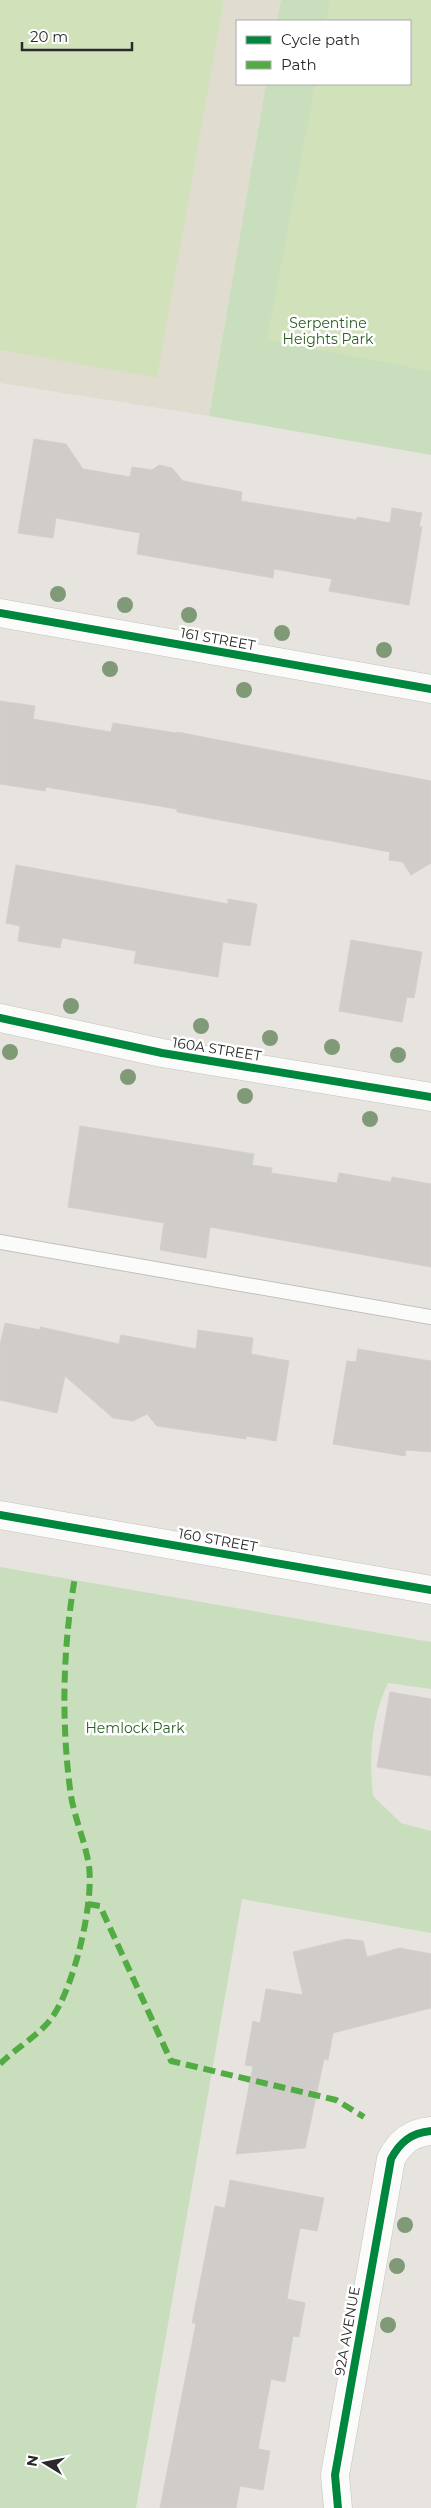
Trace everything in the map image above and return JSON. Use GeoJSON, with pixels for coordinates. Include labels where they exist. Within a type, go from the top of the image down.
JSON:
{"type":"FeatureCollection","features":[{"type":"Feature","properties":{"kind":"street","name":"161 STREET"},"geometry":{"type":"LineString","coordinates":[[0,613],[431,689]]}},
{"type":"Feature","properties":{"kind":"street","name":"160A STREET"},"geometry":{"type":"LineString","coordinates":[[0,1018],[29,1026],[162,1053],[431,1097]]}},
{"type":"Feature","properties":{"kind":"street","name":"160 STREET"},"geometry":{"type":"LineString","coordinates":[[0,1515],[431,1590]]}},
{"type":"Feature","properties":{"kind":"street","name":"92A AVENUE"},"geometry":{"type":"LineString","coordinates":[[338,2508],[334,2475],[391,2159],[399,2144],[418,2132],[431,2131]]}},
{"type":"Feature","properties":{"kind":"lane"},"geometry":{"type":"LineString","coordinates":[[0,1242],[431,1317]]}},
{"type":"Feature","properties":{"kind":"shaded area"},"geometry":{"type":"Polygon","coordinates":[[[0,0],[281,0],[277,20],[236,20],[236,85],[266,85],[209,416],[0,383],[0,0]]]}},
{"type":"Feature","properties":{"kind":"green space"},"geometry":{"type":"Polygon","coordinates":[[[0,0],[224,0],[157,378],[0,350],[0,0]]]}},
{"type":"Feature","properties":{"kind":"green space","name":"Serpentine Heights Park"},"geometry":{"type":"Polygon","coordinates":[[[281,0],[431,0],[431,455],[209,416],[266,85],[411,85],[411,20],[277,20],[281,0]]]}},
{"type":"Feature","properties":{"kind":"green space"},"geometry":{"type":"Polygon","coordinates":[[[330,0],[431,0],[431,371],[267,340],[315,85],[411,85],[411,20],[326,20],[330,0]]]}},
{"type":"Feature","properties":{"kind":"green space","name":"Hemlock Park"},"geometry":{"type":"Polygon","coordinates":[[[0,1567],[431,1642],[431,1689],[388,1683],[382,1696],[375,1724],[371,1767],[373,1796],[401,1823],[431,1831],[431,1933],[242,1899],[136,2508],[0,2508],[0,1567]]]}},
{"type":"Feature","properties":{"kind":"building"},"geometry":{"type":"Polygon","coordinates":[[[34,439],[66,444],[83,469],[130,477],[132,467],[152,470],[159,465],[172,468],[183,481],[242,492],[241,501],[357,520],[357,517],[390,523],[392,508],[422,513],[419,527],[422,527],[409,605],[329,591],[332,579],[274,569],[273,578],[137,554],[140,533],[56,518],[53,538],[18,533],[34,439]]]}},
{"type":"Feature","properties":{"kind":"building"},"geometry":{"type":"Polygon","coordinates":[[[0,701],[35,706],[33,719],[111,732],[113,723],[177,732],[431,781],[431,863],[411,875],[403,862],[389,860],[390,852],[177,812],[177,809],[46,787],[45,791],[0,784],[0,701]]]}},
{"type":"Feature","properties":{"kind":"building"},"geometry":{"type":"Polygon","coordinates":[[[16,865],[228,904],[228,899],[257,904],[250,946],[223,942],[218,977],[134,963],[136,951],[62,938],[60,948],[18,941],[20,926],[6,923],[16,865]]]}},
{"type":"Feature","properties":{"kind":"building"},"geometry":{"type":"Polygon","coordinates":[[[351,940],[422,952],[414,998],[407,997],[402,1022],[339,1011],[351,940]]]}},
{"type":"Feature","properties":{"kind":"building"},"geometry":{"type":"Polygon","coordinates":[[[80,1126],[254,1154],[252,1165],[272,1168],[271,1173],[337,1183],[339,1173],[391,1182],[392,1177],[431,1184],[431,1267],[210,1227],[206,1258],[160,1250],[164,1223],[68,1207],[80,1126]]]}},
{"type":"Feature","properties":{"kind":"building"},"geometry":{"type":"Polygon","coordinates":[[[5,1323],[40,1330],[40,1327],[119,1344],[121,1335],[196,1349],[198,1330],[253,1338],[251,1354],[289,1361],[276,1441],[246,1436],[246,1439],[157,1426],[147,1414],[133,1421],[113,1418],[65,1376],[57,1413],[0,1400],[0,1345],[5,1323]]]}},
{"type":"Feature","properties":{"kind":"building"},"geometry":{"type":"Polygon","coordinates":[[[358,1349],[431,1361],[431,1452],[406,1450],[405,1456],[333,1444],[347,1361],[356,1362],[358,1349]]]}},
{"type":"Feature","properties":{"kind":"building"},"geometry":{"type":"Polygon","coordinates":[[[390,1692],[431,1699],[431,1776],[377,1767],[390,1692]]]}},
{"type":"Feature","properties":{"kind":"building"},"geometry":{"type":"Polygon","coordinates":[[[347,1939],[363,1941],[367,1957],[400,1948],[431,1954],[431,2008],[333,2033],[328,2060],[324,2059],[305,2148],[236,2154],[253,2066],[245,2065],[253,2021],[260,2023],[266,1989],[303,1995],[293,1952],[347,1939]]]}},
{"type":"Feature","properties":{"kind":"building"},"geometry":{"type":"Polygon","coordinates":[[[230,2180],[324,2198],[317,2231],[300,2228],[292,2270],[287,2299],[305,2303],[299,2337],[293,2336],[285,2382],[271,2379],[258,2449],[270,2451],[263,2490],[240,2486],[236,2508],[160,2508],[196,2323],[192,2323],[215,2206],[225,2208],[230,2180]]]}},
{"type":"Feature","properties":{"kind":"marked path"},"geometry":{"type":"LineString","coordinates":[[0,2064],[51,2019],[67,1987],[85,1923],[90,1882],[89,1866],[72,1799],[67,1763],[64,1709],[68,1629],[75,1577]]}},
{"type":"Feature","properties":{"kind":"marked path"},"geometry":{"type":"LineString","coordinates":[[88,1904],[100,1906],[171,2061],[336,2100],[364,2117]]}},
{"type":"Feature","properties":{"kind":"cycle path"},"geometry":{"type":"LineString","coordinates":[[0,613],[431,689]]}},
{"type":"Feature","properties":{"kind":"cycle path"},"geometry":{"type":"LineString","coordinates":[[0,1018],[162,1053],[431,1097]]}},
{"type":"Feature","properties":{"kind":"cycle path"},"geometry":{"type":"LineString","coordinates":[[0,1515],[431,1590]]}},
{"type":"Feature","properties":{"kind":"cycle path"},"geometry":{"type":"LineString","coordinates":[[338,2508],[335,2475],[391,2159],[407,2139],[431,2131]]}}]}
